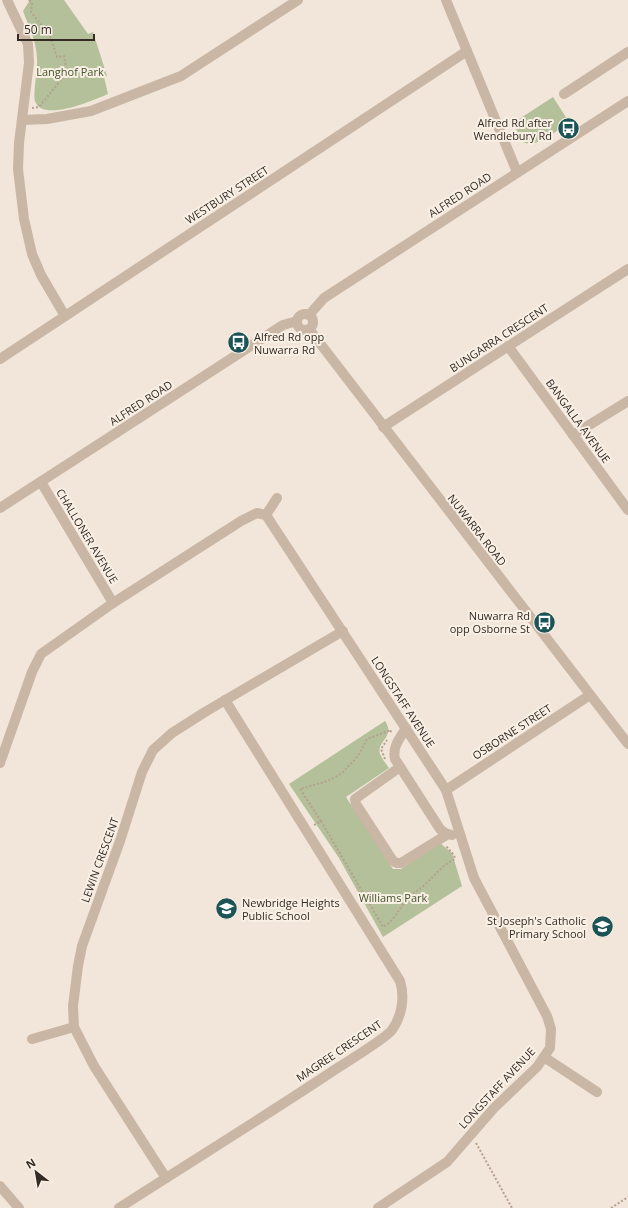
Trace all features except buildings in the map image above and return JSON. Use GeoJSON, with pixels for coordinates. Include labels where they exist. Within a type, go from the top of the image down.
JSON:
{"type":"FeatureCollection","features":[{"type":"Feature","properties":{"kind":"street"},"geometry":{"type":"LineString","coordinates":[[446,0],[517,172]]}},
{"type":"Feature","properties":{"kind":"street"},"geometry":{"type":"LineString","coordinates":[[10,1],[28,44],[29,63],[22,115],[18,169],[24,219],[36,264],[46,285],[65,316]]}},
{"type":"Feature","properties":{"kind":"street"},"geometry":{"type":"LineString","coordinates":[[22,115],[48,119],[91,111],[181,76],[294,1]]}},
{"type":"Feature","properties":{"kind":"street","name":"WESTBURY STREET"},"geometry":{"type":"LineString","coordinates":[[0,359],[468,51]]}},
{"type":"Feature","properties":{"kind":"street"},"geometry":{"type":"LineString","coordinates":[[564,94],[628,52]]}},
{"type":"Feature","properties":{"kind":"street","name":"ALFRED ROAD"},"geometry":{"type":"LineString","coordinates":[[309,315],[324,298],[628,101]]}},
{"type":"Feature","properties":{"kind":"street","name":"BUNGARRA CRESCENT"},"geometry":{"type":"LineString","coordinates":[[383,427],[628,269]]}},
{"type":"Feature","properties":{"kind":"street"},"geometry":{"type":"LineString","coordinates":[[302,315],[309,315],[314,321],[313,326],[304,330],[300,328],[297,321],[302,315]]}},
{"type":"Feature","properties":{"kind":"street","name":"ALFRED ROAD"},"geometry":{"type":"LineString","coordinates":[[0,508],[283,325],[297,321]]}},
{"type":"Feature","properties":{"kind":"street","name":"NUWARRA ROAD"},"geometry":{"type":"LineString","coordinates":[[309,329],[628,744]]}},
{"type":"Feature","properties":{"kind":"street","name":"BANGALLA AVENUE"},"geometry":{"type":"LineString","coordinates":[[508,346],[628,510]]}},
{"type":"Feature","properties":{"kind":"street"},"geometry":{"type":"LineString","coordinates":[[573,435],[628,401]]}},
{"type":"Feature","properties":{"kind":"street","name":"CHALLONER AVENUE"},"geometry":{"type":"LineString","coordinates":[[41,482],[113,603]]}},
{"type":"Feature","properties":{"kind":"street"},"geometry":{"type":"LineString","coordinates":[[0,763],[32,672],[41,654],[113,603],[241,521],[257,513],[266,515],[277,498]]}},
{"type":"Feature","properties":{"kind":"street","name":"LONGSTAFF AVENUE"},"geometry":{"type":"LineString","coordinates":[[266,515],[446,790],[474,878],[547,1016],[551,1029],[550,1048],[544,1057],[536,1067],[494,1108],[447,1162],[378,1208]]}},
{"type":"Feature","properties":{"kind":"street","name":"LEWIN CRESCENT"},"geometry":{"type":"LineString","coordinates":[[166,1178],[94,1066],[74,1027],[73,1006],[82,946],[120,841],[142,772],[153,750],[172,733],[343,632]]}},
{"type":"Feature","properties":{"kind":"street","name":"OSBORNE STREET"},"geometry":{"type":"LineString","coordinates":[[446,790],[590,695]]}},
{"type":"Feature","properties":{"kind":"street","name":"MAGREE CRESCENT"},"geometry":{"type":"LineString","coordinates":[[119,1208],[391,1031],[398,1018],[402,1002],[403,991],[400,981],[226,700]]}},
{"type":"Feature","properties":{"kind":"street"},"geometry":{"type":"LineString","coordinates":[[406,728],[393,752],[396,769],[440,829],[444,837]]}},
{"type":"Feature","properties":{"kind":"street"},"geometry":{"type":"LineString","coordinates":[[396,769],[354,799],[393,861],[401,863],[444,837],[460,835]]}},
{"type":"Feature","properties":{"kind":"street"},"geometry":{"type":"LineString","coordinates":[[32,1039],[74,1027]]}},
{"type":"Feature","properties":{"kind":"street"},"geometry":{"type":"LineString","coordinates":[[544,1057],[597,1092]]}},
{"type":"Feature","properties":{"kind":"street"},"geometry":{"type":"LineString","coordinates":[[1,1190],[19,1208]]}},
{"type":"Feature","properties":{"kind":"path"},"geometry":{"type":"LineString","coordinates":[[29,0],[32,4],[31,12],[50,36],[57,58],[64,56],[66,67]]}},
{"type":"Feature","properties":{"kind":"path"},"geometry":{"type":"LineString","coordinates":[[22,115],[39,107],[65,75]]}},
{"type":"Feature","properties":{"kind":"path"},"geometry":{"type":"LineString","coordinates":[[396,769],[382,754],[381,749],[390,736],[390,730],[370,736],[365,742],[358,756],[342,773],[328,781],[300,789],[321,821],[383,927],[394,919],[402,906],[413,893],[422,887],[445,864],[455,859],[444,837]]}},
{"type":"Feature","properties":{"kind":"path"},"geometry":{"type":"LineString","coordinates":[[307,830],[321,821]]}},
{"type":"Feature","properties":{"kind":"path"},"geometry":{"type":"LineString","coordinates":[[471,1134],[512,1208]]}},
{"type":"Feature","properties":{"kind":"path"},"geometry":{"type":"LineString","coordinates":[[611,1208],[628,1197]]}},
{"type":"Feature","properties":{"kind":"green space","name":"Langhof Park"},"geometry":{"type":"Polygon","coordinates":[[[30,0],[64,0],[88,34],[93,32],[107,76],[104,77],[108,94],[81,105],[57,110],[47,110],[40,107],[35,101],[37,62],[36,51],[34,39],[23,11],[30,0]]]}},
{"type":"Feature","properties":{"kind":"green space"},"geometry":{"type":"Polygon","coordinates":[[[553,97],[569,122],[541,141],[535,143],[523,142],[513,123],[553,97]]]}},
{"type":"Feature","properties":{"kind":"green space","name":"Williams Park"},"geometry":{"type":"Polygon","coordinates":[[[385,721],[388,726],[388,731],[381,746],[380,754],[389,768],[346,797],[393,869],[401,869],[440,843],[452,853],[462,886],[383,937],[339,858],[289,784],[385,721]]]}},
{"type":"Feature","properties":{"kind":"place","name":"Alfred Rd after Wendlebury Rd"},"geometry":{"type":"Point","coordinates":[568,129]}},
{"type":"Feature","properties":{"kind":"place","name":"Alfred Rd opp Nuwarra Rd"},"geometry":{"type":"Point","coordinates":[239,343]}},
{"type":"Feature","properties":{"kind":"place","name":"Nuwarra Rd opp Osborne St"},"geometry":{"type":"Point","coordinates":[545,622]}},
{"type":"Feature","properties":{"kind":"place","name":"Newbridge Heights Public School"},"geometry":{"type":"Point","coordinates":[226,909]}},
{"type":"Feature","properties":{"kind":"place","name":"St Joseph's Catholic Primary School"},"geometry":{"type":"Point","coordinates":[602,927]}}]}
